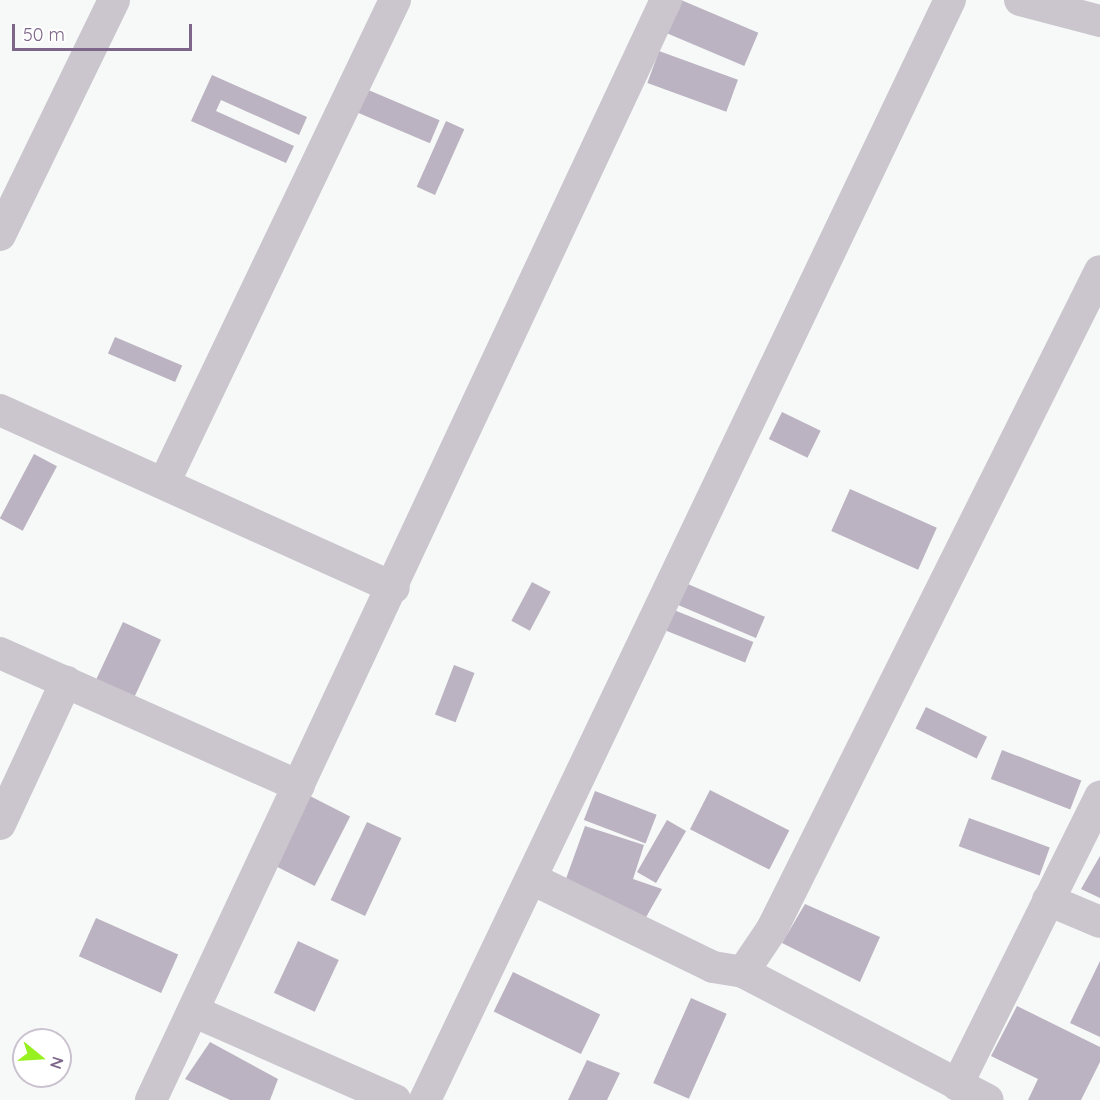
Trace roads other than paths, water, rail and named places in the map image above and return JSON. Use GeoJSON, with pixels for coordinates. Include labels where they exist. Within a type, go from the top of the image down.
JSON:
{"type":"FeatureCollection","features":[{"type":"Feature","properties":{"kind":"street"},"geometry":{"type":"LineString","coordinates":[[0,235],[114,0]]}},
{"type":"Feature","properties":{"kind":"street"},"geometry":{"type":"LineString","coordinates":[[165,481],[395,0]]}},
{"type":"Feature","properties":{"kind":"street"},"geometry":{"type":"LineString","coordinates":[[151,1100],[393,588],[666,0]]}},
{"type":"Feature","properties":{"kind":"street"},"geometry":{"type":"LineString","coordinates":[[425,1100],[950,0]]}},
{"type":"Feature","properties":{"kind":"street"},"geometry":{"type":"LineString","coordinates":[[1020,0],[1100,21]]}},
{"type":"Feature","properties":{"kind":"street"},"geometry":{"type":"LineString","coordinates":[[743,972],[772,929],[1100,271]]}},
{"type":"Feature","properties":{"kind":"street"},"geometry":{"type":"LineString","coordinates":[[0,410],[165,481],[393,588]]}},
{"type":"Feature","properties":{"kind":"street"},"geometry":{"type":"LineString","coordinates":[[0,653],[299,786]]}},
{"type":"Feature","properties":{"kind":"street"},"geometry":{"type":"LineString","coordinates":[[0,824],[66,682]]}},
{"type":"Feature","properties":{"kind":"street"},"geometry":{"type":"LineString","coordinates":[[957,1085],[1100,797]]}},
{"type":"Feature","properties":{"kind":"street"},"geometry":{"type":"LineString","coordinates":[[532,879],[713,967],[743,972],[988,1100]]}},
{"type":"Feature","properties":{"kind":"street"},"geometry":{"type":"LineString","coordinates":[[1048,900],[1100,922]]}},
{"type":"Feature","properties":{"kind":"street"},"geometry":{"type":"LineString","coordinates":[[193,1011],[395,1100]]}}]}
